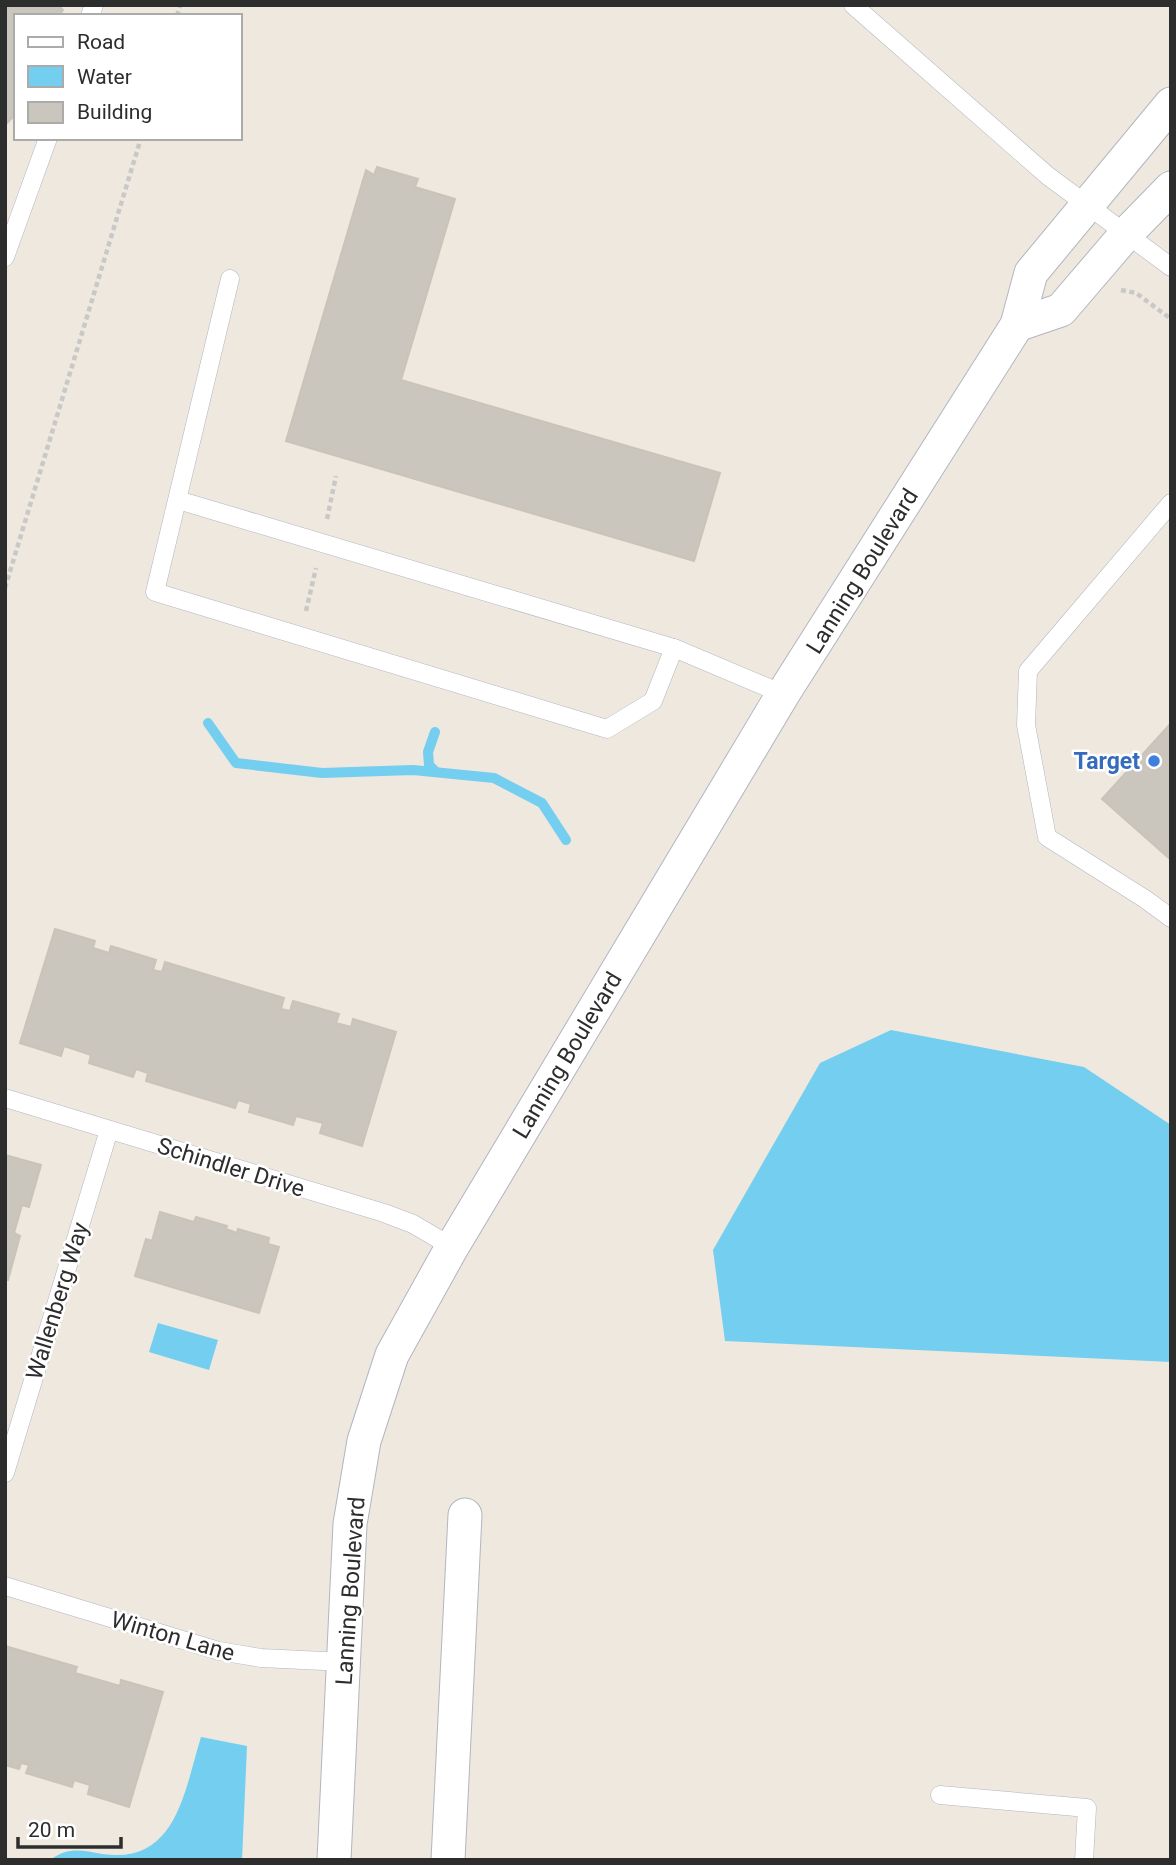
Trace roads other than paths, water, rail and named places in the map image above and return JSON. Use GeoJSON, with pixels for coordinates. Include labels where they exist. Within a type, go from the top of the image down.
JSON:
{"type":"FeatureCollection","features":[{"type":"Feature","properties":{"kind":"street","name":"Lanning Boulevard"},"geometry":{"type":"LineString","coordinates":[[334,1860],[350,1524],[364,1441],[392,1355],[452,1247],[783,694],[1017,326],[1031,273],[1171,104]]}},
{"type":"Feature","properties":{"kind":"street"},"geometry":{"type":"LineString","coordinates":[[1017,326],[1061,310],[1126,234],[1171,188]]}},
{"type":"Feature","properties":{"kind":"street"},"geometry":{"type":"LineString","coordinates":[[448,1860],[465,1515]]}},
{"type":"Feature","properties":{"kind":"lane"},"geometry":{"type":"LineString","coordinates":[[853,5],[1048,176],[1171,267]]}},
{"type":"Feature","properties":{"kind":"lane"},"geometry":{"type":"LineString","coordinates":[[5,257],[47,140]]}},
{"type":"Feature","properties":{"kind":"lane"},"geometry":{"type":"LineString","coordinates":[[230,279],[155,592],[607,729],[653,701],[674,648]]}},
{"type":"Feature","properties":{"kind":"lane"},"geometry":{"type":"LineString","coordinates":[[178,500],[674,648],[783,694]]}},
{"type":"Feature","properties":{"kind":"lane"},"geometry":{"type":"LineString","coordinates":[[1171,503],[1028,671],[1026,725],[1047,837],[1171,918]]}},
{"type":"Feature","properties":{"kind":"lane","name":"Schindler Drive"},"geometry":{"type":"LineString","coordinates":[[5,1098],[384,1213],[413,1224],[452,1247]]}},
{"type":"Feature","properties":{"kind":"lane","name":"Wallenberg Way"},"geometry":{"type":"LineString","coordinates":[[5,1473],[109,1130]]}},
{"type":"Feature","properties":{"kind":"lane","name":"Winton Lane"},"geometry":{"type":"LineString","coordinates":[[5,1586],[219,1651],[261,1658],[345,1662]]}},
{"type":"Feature","properties":{"kind":"lane"},"geometry":{"type":"LineString","coordinates":[[940,1795],[1087,1808],[1084,1860]]}},
{"type":"Feature","properties":{"kind":"water"},"geometry":{"type":"Polygon","coordinates":[[[891,1030],[1084,1067],[1171,1125],[1171,1362],[725,1341],[713,1250],[820,1063],[891,1030]]]}},
{"type":"Feature","properties":{"kind":"water"},"geometry":{"type":"Polygon","coordinates":[[[158,1323],[218,1340],[209,1370],[149,1352],[158,1323]]]}},
{"type":"Feature","properties":{"kind":"water"},"geometry":{"type":"Polygon","coordinates":[[[201,1737],[247,1746],[242,1860],[50,1860],[63,1853],[75,1851],[127,1854],[147,1848],[162,1836],[182,1801],[201,1737]]]}},
{"type":"Feature","properties":{"kind":"waterway"},"geometry":{"type":"LineString","coordinates":[[208,723],[236,763],[322,773],[413,770],[494,778],[542,803],[566,840]]}},
{"type":"Feature","properties":{"kind":"waterway"},"geometry":{"type":"LineString","coordinates":[[435,732],[428,752],[429,765],[436,772]]}},
{"type":"Feature","properties":{"kind":"place","name":"Target"},"geometry":{"type":"Point","coordinates":[1154,761]}}]}
